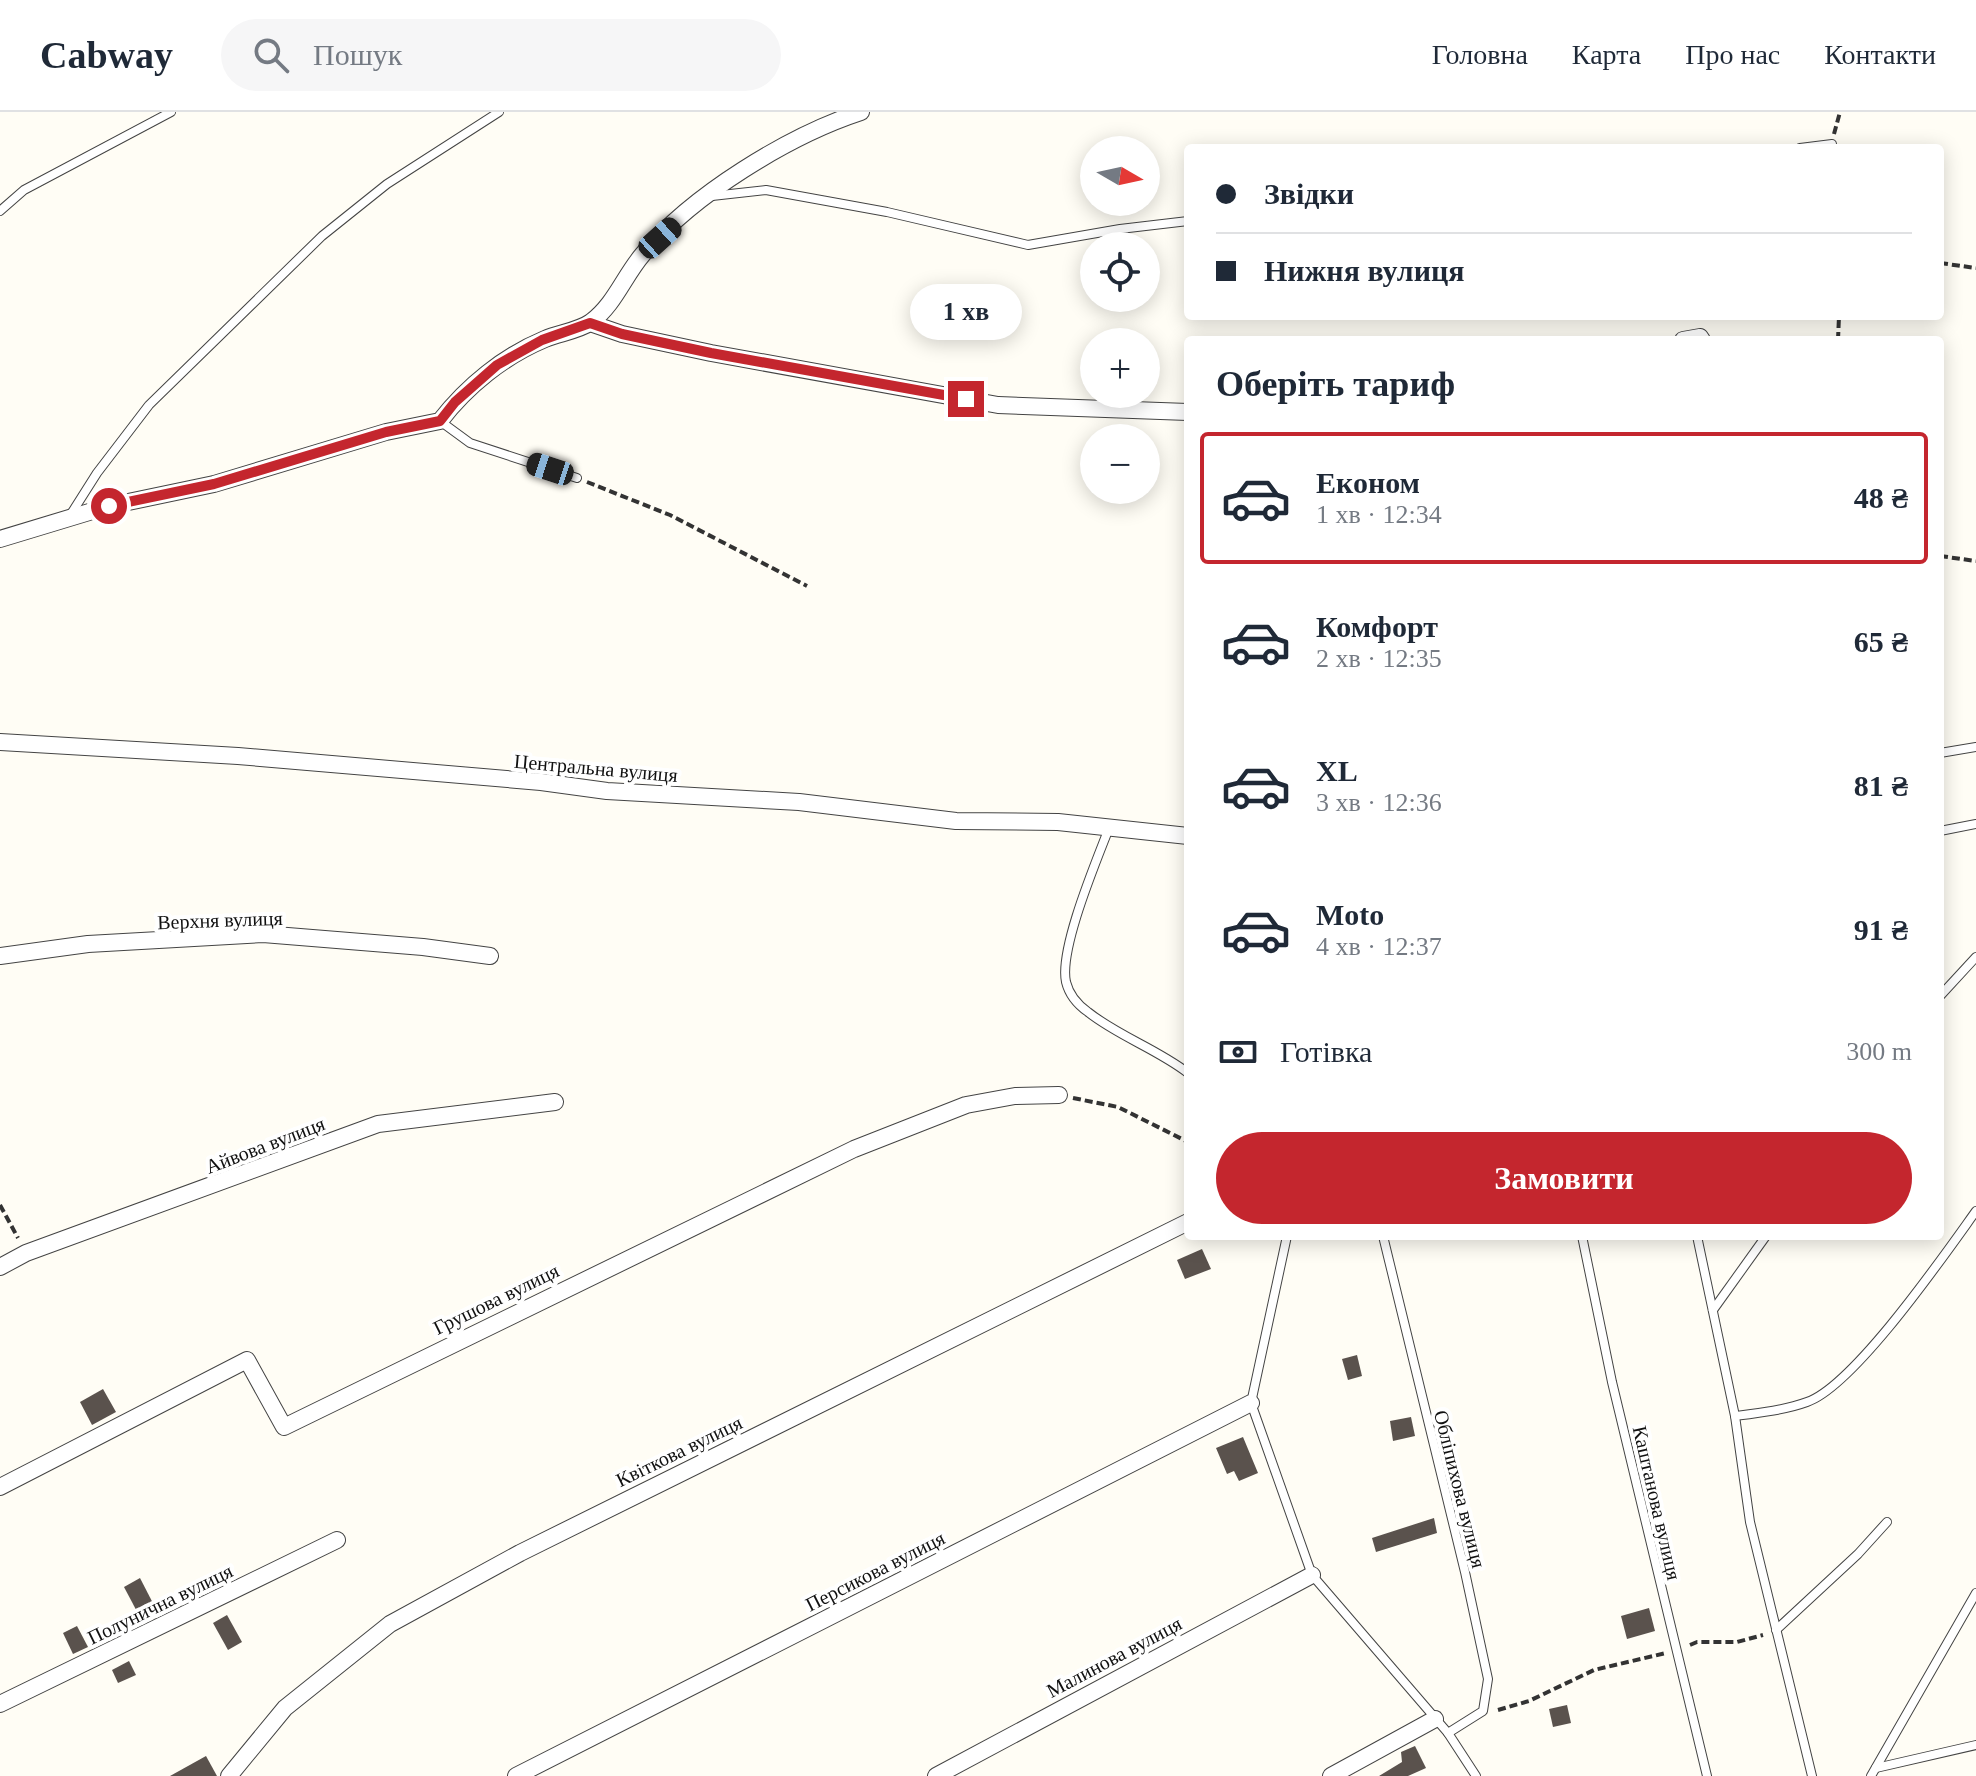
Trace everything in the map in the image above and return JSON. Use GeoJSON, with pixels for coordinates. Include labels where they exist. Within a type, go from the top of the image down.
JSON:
{"type":"FeatureCollection","features":[{"type":"Feature","properties":{"kind":"street"},"geometry":{"type":"LineString","coordinates":[[0,539],[109,506],[214,484],[386,432],[440,421],[455,402],[497,365],[542,340],[590,323],[619,292],[642,255],[704,197],[769,155],[840,119],[861,112]]}},
{"type":"Feature","properties":{"kind":"street"},"geometry":{"type":"LineString","coordinates":[[590,323],[622,334],[711,353],[998,405],[1184,412]]}},
{"type":"Feature","properties":{"kind":"street","name":"Центральна вулиця"},"geometry":{"type":"LineString","coordinates":[[0,742],[238,756],[541,782],[607,791],[799,802],[956,821],[1058,822],[1184,836]]}},
{"type":"Feature","properties":{"kind":"street","name":"Верхня вулиця"},"geometry":{"type":"LineString","coordinates":[[0,956],[88,944],[263,934],[423,947],[490,956]]}},
{"type":"Feature","properties":{"kind":"street","name":"Грушова вулиця"},"geometry":{"type":"LineString","coordinates":[[0,1487],[247,1360],[284,1427],[854,1149],[966,1105],[1015,1096],[1059,1095]]}},
{"type":"Feature","properties":{"kind":"street","name":"Айвова вулиця"},"geometry":{"type":"LineString","coordinates":[[0,1267],[26,1253],[378,1124],[555,1102]]}},
{"type":"Feature","properties":{"kind":"street","name":"Квіткова вулиця"},"geometry":{"type":"LineString","coordinates":[[229,1776],[285,1708],[390,1624],[520,1553],[1184,1224]]}},
{"type":"Feature","properties":{"kind":"street","name":"Персикова вулиця"},"geometry":{"type":"LineString","coordinates":[[516,1776],[1251,1403]]}},
{"type":"Feature","properties":{"kind":"street","name":"Полунична вулиця"},"geometry":{"type":"LineString","coordinates":[[0,1704],[337,1540]]}},
{"type":"Feature","properties":{"kind":"street","name":"Малинова вулиця"},"geometry":{"type":"LineString","coordinates":[[936,1776],[1312,1575]]}},
{"type":"Feature","properties":{"kind":"street"},"geometry":{"type":"LineString","coordinates":[[1331,1776],[1435,1719]]}},
{"type":"Feature","properties":{"kind":"lane"},"geometry":{"type":"LineString","coordinates":[[0,211],[24,190],[171,112]]}},
{"type":"Feature","properties":{"kind":"lane"},"geometry":{"type":"LineString","coordinates":[[69,518],[97,473],[149,405],[322,236],[387,184],[499,112]]}},
{"type":"Feature","properties":{"kind":"lane"},"geometry":{"type":"LineString","coordinates":[[704,197],[766,190],[887,212],[1028,245],[1184,221]]}},
{"type":"Feature","properties":{"kind":"lane"},"geometry":{"type":"LineString","coordinates":[[440,421],[470,443],[577,478]]}},
{"type":"Feature","properties":{"kind":"lane"},"geometry":{"type":"LineString","coordinates":[[1944,752],[1976,747]]}},
{"type":"Feature","properties":{"kind":"lane"},"geometry":{"type":"LineString","coordinates":[[1944,830],[1976,824]]}},
{"type":"Feature","properties":{"kind":"lane"},"geometry":{"type":"LineString","coordinates":[[1110,828],[1079,912],[1066,968],[1066,983],[1073,998],[1088,1012],[1164,1054],[1184,1070]]}},
{"type":"Feature","properties":{"kind":"lane"},"geometry":{"type":"LineString","coordinates":[[1944,992],[1976,957]]}},
{"type":"Feature","properties":{"kind":"lane"},"geometry":{"type":"LineString","coordinates":[[1735,1416],[1810,1402],[1834,1385],[1920,1288],[1976,1211]]}},
{"type":"Feature","properties":{"kind":"lane"},"geometry":{"type":"LineString","coordinates":[[1286,1240],[1251,1403],[1312,1575],[1448,1733],[1476,1776]]}},
{"type":"Feature","properties":{"kind":"lane","name":"Обліпихова вулиця"},"geometry":{"type":"LineString","coordinates":[[1384,1240],[1488,1679],[1483,1711]]}},
{"type":"Feature","properties":{"kind":"lane","name":"Каштанова вулиця"},"geometry":{"type":"LineString","coordinates":[[1583,1240],[1612,1382],[1707,1776]]}},
{"type":"Feature","properties":{"kind":"lane"},"geometry":{"type":"LineString","coordinates":[[1698,1240],[1735,1416],[1750,1522],[1812,1776]]}},
{"type":"Feature","properties":{"kind":"lane"},"geometry":{"type":"LineString","coordinates":[[1713,1310],[1763,1240]]}},
{"type":"Feature","properties":{"kind":"lane"},"geometry":{"type":"LineString","coordinates":[[1776,1630],[1858,1554],[1887,1522]]}},
{"type":"Feature","properties":{"kind":"lane"},"geometry":{"type":"LineString","coordinates":[[1874,1772],[1976,1593]]}},
{"type":"Feature","properties":{"kind":"lane"},"geometry":{"type":"LineString","coordinates":[[1448,1733],[1483,1711]]}},
{"type":"Feature","properties":{"kind":"lane"},"geometry":{"type":"LineString","coordinates":[[1874,1772],[1976,1745]]}},
{"type":"Feature","properties":{"kind":"path"},"geometry":{"type":"LineString","coordinates":[[1944,264],[1976,268]]}},
{"type":"Feature","properties":{"kind":"path"},"geometry":{"type":"LineString","coordinates":[[577,478],[670,515],[807,586]]}},
{"type":"Feature","properties":{"kind":"path"},"geometry":{"type":"LineString","coordinates":[[1944,557],[1976,561]]}},
{"type":"Feature","properties":{"kind":"path"},"geometry":{"type":"LineString","coordinates":[[1059,1095],[1118,1107],[1184,1140]]}},
{"type":"Feature","properties":{"kind":"path"},"geometry":{"type":"LineString","coordinates":[[0,1205],[26,1253]]}},
{"type":"Feature","properties":{"kind":"path"},"geometry":{"type":"LineString","coordinates":[[1483,1711],[1506,1709],[1594,1670],[1676,1651],[1697,1642],[1737,1642],[1776,1630]]}},
{"type":"Feature","properties":{"kind":"building"},"geometry":{"type":"Polygon","coordinates":[[[1202,1249],[1211,1269],[1185,1279],[1177,1260],[1202,1249]]]}},
{"type":"Feature","properties":{"kind":"building"},"geometry":{"type":"Polygon","coordinates":[[[1357,1355],[1362,1376],[1348,1380],[1342,1359],[1357,1355]]]}},
{"type":"Feature","properties":{"kind":"building"},"geometry":{"type":"Polygon","coordinates":[[[103,1389],[116,1412],[92,1425],[80,1402],[103,1389]]]}},
{"type":"Feature","properties":{"kind":"building"},"geometry":{"type":"Polygon","coordinates":[[[1411,1417],[1415,1436],[1393,1441],[1390,1421],[1411,1417]]]}},
{"type":"Feature","properties":{"kind":"building"},"geometry":{"type":"Polygon","coordinates":[[[1243,1437],[1258,1473],[1239,1481],[1234,1471],[1227,1474],[1216,1448],[1243,1437]]]}},
{"type":"Feature","properties":{"kind":"building"},"geometry":{"type":"Polygon","coordinates":[[[1434,1518],[1437,1533],[1376,1552],[1372,1538],[1434,1518]]]}},
{"type":"Feature","properties":{"kind":"building"},"geometry":{"type":"Polygon","coordinates":[[[140,1578],[158,1613],[142,1621],[124,1587],[140,1578]]]}},
{"type":"Feature","properties":{"kind":"building"},"geometry":{"type":"Polygon","coordinates":[[[1649,1608],[1655,1631],[1627,1639],[1621,1616],[1649,1608]]]}},
{"type":"Feature","properties":{"kind":"building"},"geometry":{"type":"Polygon","coordinates":[[[227,1615],[242,1642],[228,1650],[213,1623],[227,1615]]]}},
{"type":"Feature","properties":{"kind":"building"},"geometry":{"type":"Polygon","coordinates":[[[77,1626],[88,1647],[73,1654],[63,1633],[77,1626]]]}},
{"type":"Feature","properties":{"kind":"building"},"geometry":{"type":"Polygon","coordinates":[[[129,1661],[136,1675],[118,1683],[112,1670],[129,1661]]]}},
{"type":"Feature","properties":{"kind":"building"},"geometry":{"type":"Polygon","coordinates":[[[1567,1705],[1571,1723],[1553,1727],[1549,1709],[1567,1705]]]}},
{"type":"Feature","properties":{"kind":"building"},"geometry":{"type":"Polygon","coordinates":[[[1415,1746],[1426,1768],[1408,1776],[1379,1776],[1402,1762],[1401,1752],[1415,1746]]]}},
{"type":"Feature","properties":{"kind":"building"},"geometry":{"type":"Polygon","coordinates":[[[206,1756],[217,1776],[170,1776],[206,1756]]]}},
{"type":"Feature","properties":{"kind":"route"},"geometry":{"type":"LineString","coordinates":[[109,506],[214,484],[386,432],[440,421],[455,402],[497,365],[542,340],[590,323],[622,334],[711,353],[966,399]]}}]}
